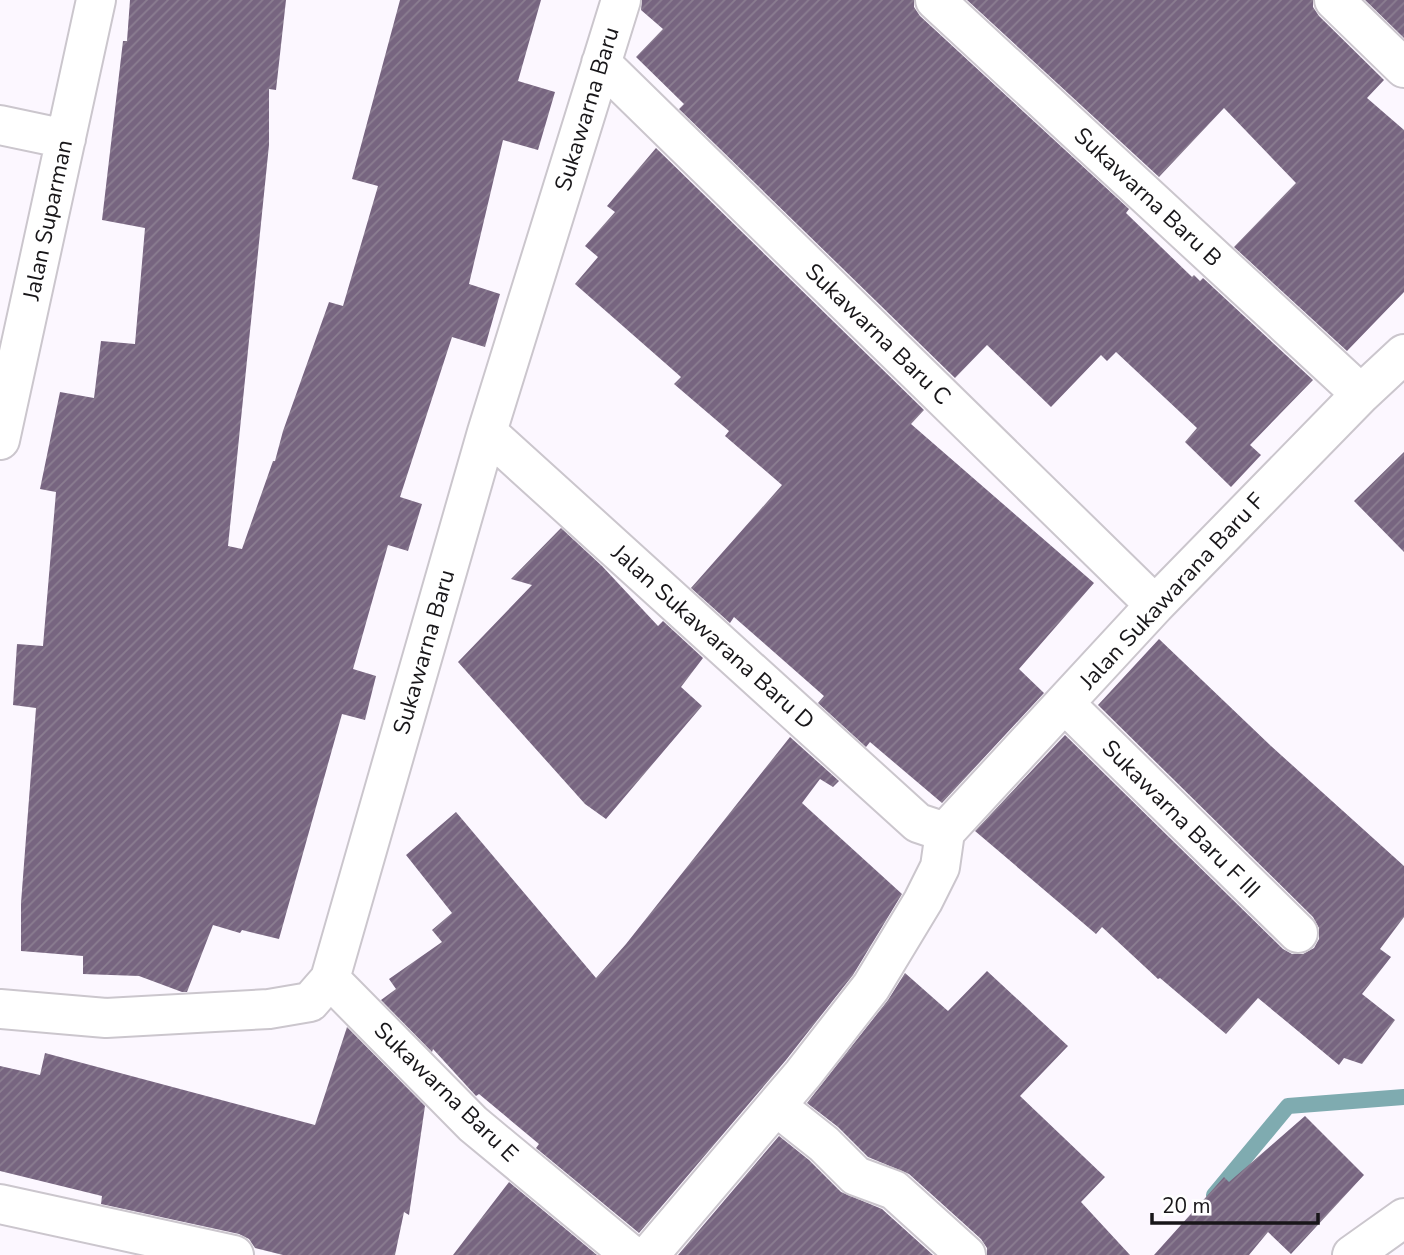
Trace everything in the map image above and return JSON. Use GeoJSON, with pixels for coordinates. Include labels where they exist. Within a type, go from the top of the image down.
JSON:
{"type":"FeatureCollection","features":[{"type":"Feature","properties":{"kind":"street","name":"Jalan Suparman"},"geometry":{"type":"LineString","coordinates":[[0,440],[96,0]]}},
{"type":"Feature","properties":{"kind":"street","name":"Sukawarna Baru"},"geometry":{"type":"LineString","coordinates":[[0,1009],[106,1018],[270,1009],[310,1002],[330,979],[487,432],[621,0]]}},
{"type":"Feature","properties":{"kind":"street","name":"Sukawarna Baru B"},"geometry":{"type":"LineString","coordinates":[[935,0],[1361,394]]}},
{"type":"Feature","properties":{"kind":"street"},"geometry":{"type":"LineString","coordinates":[[1334,0],[1404,68]]}},
{"type":"Feature","properties":{"kind":"street","name":"Sukawarna Baru C"},"geometry":{"type":"LineString","coordinates":[[601,64],[1156,605]]}},
{"type":"Feature","properties":{"kind":"street"},"geometry":{"type":"LineString","coordinates":[[0,125],[66,139]]}},
{"type":"Feature","properties":{"kind":"street","name":"Jalan Sukawarana Baru F"},"geometry":{"type":"LineString","coordinates":[[945,832],[1156,605],[1361,394],[1404,354]]}},
{"type":"Feature","properties":{"kind":"street","name":"Jalan Sukawarana Baru D"},"geometry":{"type":"LineString","coordinates":[[487,432],[918,823],[945,832]]}},
{"type":"Feature","properties":{"kind":"street","name":"Sukawarna Baru F III"},"geometry":{"type":"LineString","coordinates":[[1065,704],[1298,933]]}},
{"type":"Feature","properties":{"kind":"street"},"geometry":{"type":"LineString","coordinates":[[649,1255],[841,1028],[872,986],[923,901],[940,867],[945,832]]}},
{"type":"Feature","properties":{"kind":"street","name":"Sukawarna Baru E"},"geometry":{"type":"LineString","coordinates":[[330,979],[473,1124],[631,1255]]}},
{"type":"Feature","properties":{"kind":"street"},"geometry":{"type":"LineString","coordinates":[[776,1106],[824,1144],[856,1176],[894,1190],[966,1255]]}},
{"type":"Feature","properties":{"kind":"street"},"geometry":{"type":"LineString","coordinates":[[0,1204],[234,1255]]}},
{"type":"Feature","properties":{"kind":"street"},"geometry":{"type":"LineString","coordinates":[[1352,1255],[1404,1219]]}},
{"type":"Feature","properties":{"kind":"building"},"geometry":{"type":"Polygon","coordinates":[[[130,0],[286,0],[276,90],[269,89],[269,145],[228,546],[242,549],[329,302],[343,306],[378,186],[352,179],[400,0],[541,0],[518,81],[555,92],[538,150],[503,140],[469,284],[500,294],[485,347],[452,337],[400,497],[422,504],[408,551],[388,545],[353,669],[376,676],[365,720],[342,714],[279,939],[242,930],[240,933],[213,925],[187,992],[139,976],[83,974],[83,956],[21,951],[21,903],[36,708],[13,705],[17,644],[43,646],[56,492],[40,489],[60,392],[94,398],[101,341],[135,344],[145,228],[102,220],[123,41],[127,41],[130,0]]]}},
{"type":"Feature","properties":{"kind":"building"},"geometry":{"type":"Polygon","coordinates":[[[642,0],[914,0],[914,7],[920,16],[1129,209],[1126,213],[1192,277],[1194,275],[1200,281],[1203,278],[1313,380],[1250,445],[1261,455],[1231,487],[1185,442],[1197,428],[1116,352],[1107,361],[1101,355],[1051,407],[987,345],[955,378],[679,109],[684,104],[636,57],[663,29],[641,10],[642,0]]]}},
{"type":"Feature","properties":{"kind":"building"},"geometry":{"type":"Polygon","coordinates":[[[967,0],[1313,0],[1313,7],[1319,16],[1384,80],[1367,98],[1404,130],[1404,292],[1347,351],[1234,247],[1296,183],[1224,108],[1159,177],[967,0]]]}},
{"type":"Feature","properties":{"kind":"building"},"geometry":{"type":"Polygon","coordinates":[[[1365,0],[1404,0],[1404,38],[1365,0]]]}},
{"type":"Feature","properties":{"kind":"building"},"geometry":{"type":"Polygon","coordinates":[[[656,148],[924,410],[911,424],[1094,583],[1019,669],[1044,693],[942,803],[870,742],[866,747],[818,703],[824,696],[734,617],[730,623],[691,588],[782,485],[725,436],[729,431],[674,384],[681,377],[575,284],[598,257],[585,246],[615,212],[607,206],[656,148]]]}},
{"type":"Feature","properties":{"kind":"building"},"geometry":{"type":"Polygon","coordinates":[[[1404,452],[1404,552],[1354,501],[1404,452]]]}},
{"type":"Feature","properties":{"kind":"building"},"geometry":{"type":"Polygon","coordinates":[[[561,528],[602,566],[658,626],[663,621],[703,658],[681,687],[702,706],[606,819],[585,804],[458,662],[532,585],[511,579],[561,528]]]}},
{"type":"Feature","properties":{"kind":"building"},"geometry":{"type":"Polygon","coordinates":[[[1159,639],[1271,746],[1404,866],[1404,917],[1380,949],[1391,957],[1362,994],[1395,1020],[1362,1064],[1344,1058],[1339,1065],[1258,998],[1226,1034],[1158,979],[1102,927],[1096,934],[975,831],[1065,735],[1283,949],[1292,954],[1303,954],[1314,948],[1319,939],[1319,928],[1313,917],[1098,705],[1159,639]]]}},
{"type":"Feature","properties":{"kind":"building"},"geometry":{"type":"Polygon","coordinates":[[[790,737],[839,781],[833,787],[820,779],[802,803],[902,894],[853,975],[786,1060],[639,1233],[536,1148],[539,1144],[479,1094],[476,1096],[433,1049],[432,1052],[381,1000],[396,989],[389,979],[442,942],[432,930],[452,913],[406,855],[456,812],[596,978],[790,737]]]}},
{"type":"Feature","properties":{"kind":"building"},"geometry":{"type":"Polygon","coordinates":[[[987,971],[1068,1046],[1020,1096],[1105,1177],[1081,1202],[1130,1255],[987,1255],[987,1248],[981,1239],[909,1174],[868,1157],[838,1127],[807,1103],[888,1000],[905,973],[948,1011],[987,971]]]}},
{"type":"Feature","properties":{"kind":"building"},"geometry":{"type":"Polygon","coordinates":[[[347,1027],[425,1106],[409,1215],[404,1212],[395,1255],[283,1255],[255,1248],[249,1239],[239,1234],[101,1204],[102,1196],[0,1171],[0,1066],[40,1075],[45,1053],[315,1125],[347,1027]]]}},
{"type":"Feature","properties":{"kind":"building"},"geometry":{"type":"Polygon","coordinates":[[[1305,1116],[1364,1175],[1291,1254],[1268,1232],[1249,1255],[1154,1255],[1224,1177],[1229,1182],[1305,1116]]]}},
{"type":"Feature","properties":{"kind":"building"},"geometry":{"type":"Polygon","coordinates":[[[779,1136],[809,1160],[841,1192],[882,1209],[933,1255],[678,1255],[779,1136]]]}},
{"type":"Feature","properties":{"kind":"building"},"geometry":{"type":"Polygon","coordinates":[[[509,1182],[597,1255],[453,1255],[509,1182]]]}},
{"type":"Feature","properties":{"kind":"waterway"},"geometry":{"type":"LineString","coordinates":[[1214,1195],[1288,1106],[1404,1097]]}}]}
